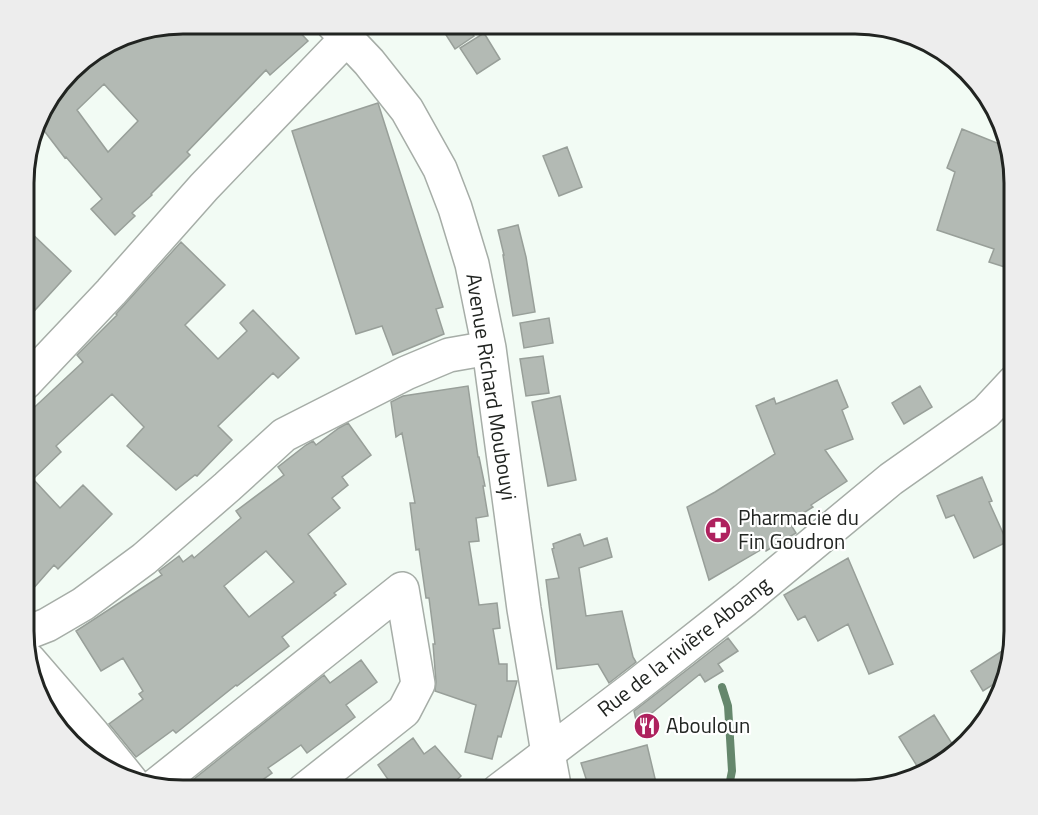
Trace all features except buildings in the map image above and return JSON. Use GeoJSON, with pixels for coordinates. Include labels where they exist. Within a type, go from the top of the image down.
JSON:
{"type":"FeatureCollection","features":[{"type":"Feature","properties":{"kind":"street"},"geometry":{"type":"LineString","coordinates":[[34,374],[111,292],[337,34]]}},
{"type":"Feature","properties":{"kind":"street","name":"Avenue Richard Moubouyi"},"geometry":{"type":"LineString","coordinates":[[343,34],[407,110],[440,169],[472,264],[489,348],[524,609],[553,780]]}},
{"type":"Feature","properties":{"kind":"street"},"geometry":{"type":"LineString","coordinates":[[35,630],[83,604],[144,559],[284,435],[406,372],[449,355],[489,348]]}},
{"type":"Feature","properties":{"kind":"street","name":"Rue de la rivière Aboang"},"geometry":{"type":"LineString","coordinates":[[512,780],[745,600],[891,479],[986,412],[1004,393]]}},
{"type":"Feature","properties":{"kind":"street"},"geometry":{"type":"LineString","coordinates":[[164,779],[402,589],[418,684],[404,711],[317,780]]}},
{"type":"Feature","properties":{"kind":"street"},"geometry":{"type":"LineString","coordinates":[[41,674],[118,765]]}},
{"type":"Feature","properties":{"kind":"waterway"},"geometry":{"type":"LineString","coordinates":[[722,687],[728,706],[732,771],[730,780]]}},
{"type":"Feature","properties":{"kind":"place","name":"Pharmacie du Fin Goudron"},"geometry":{"type":"Point","coordinates":[718,530]}},
{"type":"Feature","properties":{"kind":"place","name":"Abouloun"},"geometry":{"type":"Point","coordinates":[647,726]}}]}
